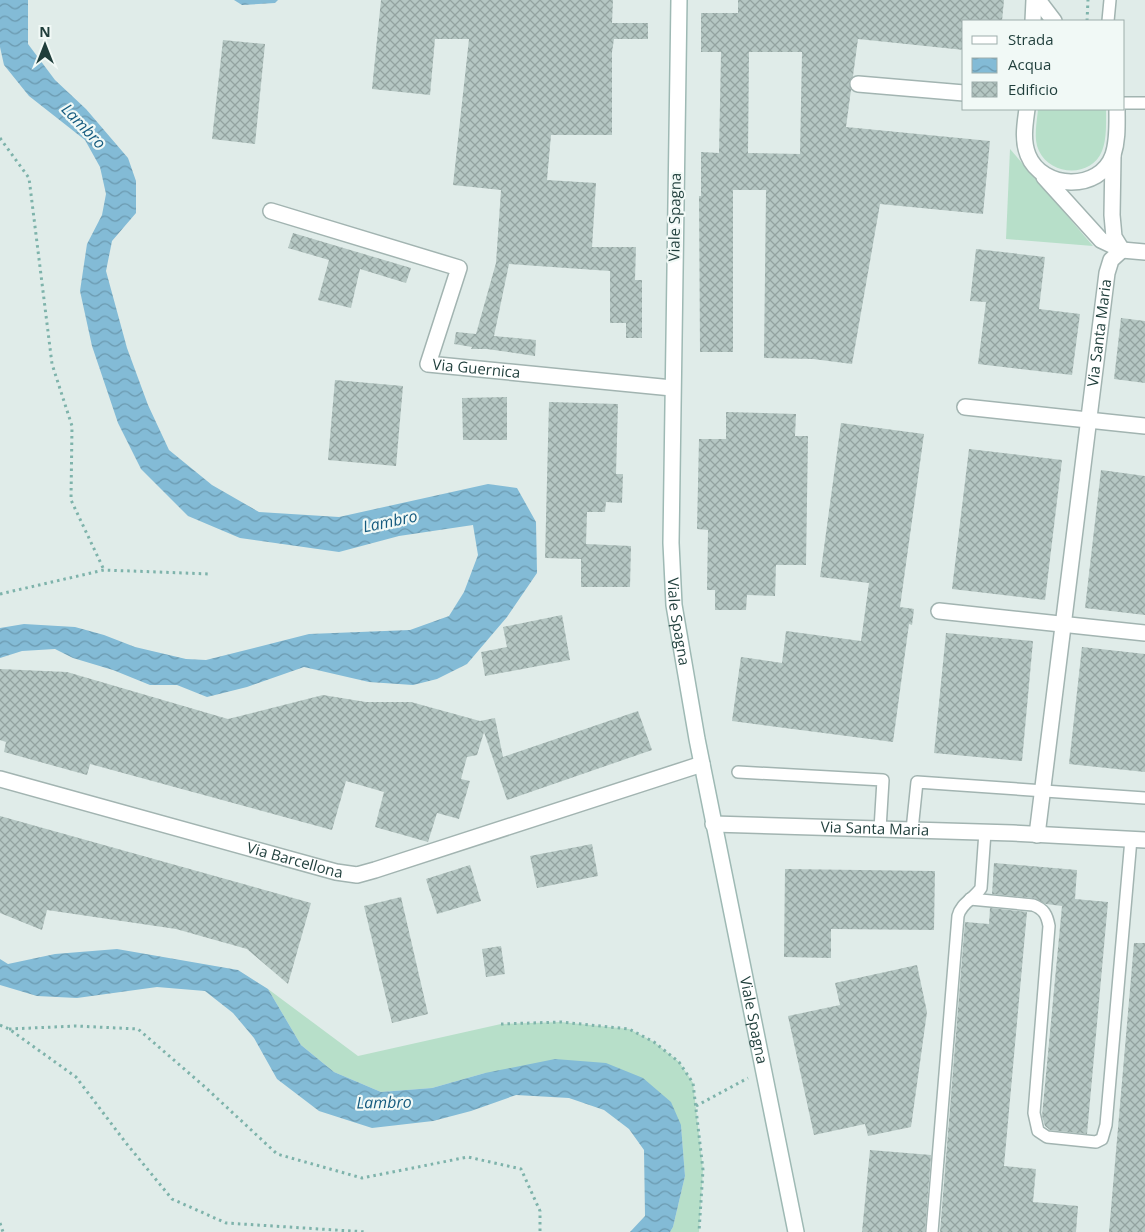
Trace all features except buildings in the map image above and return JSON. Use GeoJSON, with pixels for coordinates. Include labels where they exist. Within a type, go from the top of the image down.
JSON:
{"type":"FeatureCollection","features":[{"type":"Feature","properties":{"kind":"street","name":"Viale Spagna"},"geometry":{"type":"LineString","coordinates":[[679,0],[670,542],[674,605],[713,824],[796,1232]]}},
{"type":"Feature","properties":{"kind":"street"},"geometry":{"type":"LineString","coordinates":[[1033,20],[1036,0]]}},
{"type":"Feature","properties":{"kind":"street"},"geometry":{"type":"LineString","coordinates":[[1036,0],[1053,20]]}},
{"type":"Feature","properties":{"kind":"street"},"geometry":{"type":"LineString","coordinates":[[858,84],[962,93]]}},
{"type":"Feature","properties":{"kind":"street"},"geometry":{"type":"LineString","coordinates":[[1027,110],[1024,138],[1028,155],[1037,169],[1101,240],[1122,250],[1145,252]]}},
{"type":"Feature","properties":{"kind":"street"},"geometry":{"type":"LineString","coordinates":[[1117,110],[1117,140],[1113,156],[1112,216],[1114,237],[1122,250]]}},
{"type":"Feature","properties":{"kind":"street"},"geometry":{"type":"LineString","coordinates":[[1037,169],[1060,181],[1074,183],[1087,180],[1096,175],[1113,156]]}},
{"type":"Feature","properties":{"kind":"street","name":"Via Guernica"},"geometry":{"type":"LineString","coordinates":[[271,211],[459,268],[428,364],[672,388]]}},
{"type":"Feature","properties":{"kind":"street","name":"Via Santa Maria"},"geometry":{"type":"LineString","coordinates":[[1037,835],[1107,273],[1111,260],[1122,250]]}},
{"type":"Feature","properties":{"kind":"street"},"geometry":{"type":"LineString","coordinates":[[965,407],[1145,426]]}},
{"type":"Feature","properties":{"kind":"street"},"geometry":{"type":"LineString","coordinates":[[939,611],[1145,634]]}},
{"type":"Feature","properties":{"kind":"street","name":"Via Barcellona"},"geometry":{"type":"LineString","coordinates":[[0,779],[336,872],[357,874],[376,870],[702,764]]}},
{"type":"Feature","properties":{"kind":"street","name":"Via Santa Maria"},"geometry":{"type":"LineString","coordinates":[[713,824],[985,832],[1138,840]]}},
{"type":"Feature","properties":{"kind":"lane"},"geometry":{"type":"LineString","coordinates":[[1108,20],[1110,0]]}},
{"type":"Feature","properties":{"kind":"lane"},"geometry":{"type":"LineString","coordinates":[[1125,103],[1145,103]]}},
{"type":"Feature","properties":{"kind":"lane"},"geometry":{"type":"LineString","coordinates":[[738,772],[883,780],[880,829]]}},
{"type":"Feature","properties":{"kind":"lane"},"geometry":{"type":"LineString","coordinates":[[912,830],[917,782],[1145,798]]}},
{"type":"Feature","properties":{"kind":"lane"},"geometry":{"type":"LineString","coordinates":[[932,1232],[958,916],[960,910],[970,899],[976,896],[981,888],[985,832]]}},
{"type":"Feature","properties":{"kind":"lane"},"geometry":{"type":"LineString","coordinates":[[970,899],[1033,905],[1040,907],[1045,912],[1049,926],[1034,1113],[1036,1125],[1038,1131],[1047,1137],[1096,1142],[1102,1139],[1106,1126],[1138,840]]}},
{"type":"Feature","properties":{"kind":"path"},"geometry":{"type":"LineString","coordinates":[[1087,20],[1088,0]]}},
{"type":"Feature","properties":{"kind":"path"},"geometry":{"type":"LineString","coordinates":[[0,138],[29,178],[52,364],[72,426],[71,500],[104,570]]}},
{"type":"Feature","properties":{"kind":"path"},"geometry":{"type":"LineString","coordinates":[[0,594],[104,570],[211,574]]}},
{"type":"Feature","properties":{"kind":"path"},"geometry":{"type":"LineString","coordinates":[[500,1024],[561,1022],[629,1029],[654,1042],[680,1062],[693,1083],[704,1170],[699,1232]]}},
{"type":"Feature","properties":{"kind":"path"},"geometry":{"type":"LineString","coordinates":[[0,1025],[9,1028],[76,1077],[126,1144],[172,1199],[226,1223],[367,1232]]}},
{"type":"Feature","properties":{"kind":"path"},"geometry":{"type":"LineString","coordinates":[[9,1028],[76,1026],[138,1028],[277,1154],[362,1178],[468,1157],[521,1169],[540,1211],[540,1232]]}},
{"type":"Feature","properties":{"kind":"path"},"geometry":{"type":"LineString","coordinates":[[696,1106],[763,1070]]}},
{"type":"Feature","properties":{"kind":"path"},"geometry":{"type":"LineString","coordinates":[[0,1223],[3,1232]]}},
{"type":"Feature","properties":{"kind":"green space"},"geometry":{"type":"Polygon","coordinates":[[[1038,110],[1106,110],[1105,141],[1102,151],[1097,160],[1089,166],[1080,169],[1061,169],[1045,159],[1037,146],[1038,110]]]}},
{"type":"Feature","properties":{"kind":"green space"},"geometry":{"type":"Polygon","coordinates":[[[1010,149],[1093,246],[1006,239],[1010,149]]]}},
{"type":"Feature","properties":{"kind":"green space"},"geometry":{"type":"Polygon","coordinates":[[[268,989],[358,1056],[501,1024],[561,1022],[629,1029],[654,1042],[679,1062],[693,1083],[703,1170],[699,1232],[670,1232],[673,1227],[685,1176],[681,1125],[485,1073],[432,1088],[381,1092],[334,1072],[301,1045],[268,989]]]}},
{"type":"Feature","properties":{"kind":"water","name":"Lambro"},"geometry":{"type":"Polygon","coordinates":[[[0,0],[28,0],[28,44],[55,80],[86,109],[128,158],[136,181],[136,213],[112,241],[106,271],[127,348],[148,405],[169,450],[212,485],[259,512],[339,517],[488,484],[517,488],[536,522],[537,573],[507,617],[467,664],[437,679],[413,685],[369,682],[304,667],[247,687],[207,697],[177,685],[150,685],[113,670],[73,658],[55,649],[22,651],[0,658],[0,628],[24,624],[75,627],[104,635],[135,647],[186,659],[206,660],[309,634],[410,630],[449,616],[464,592],[478,555],[473,525],[399,536],[339,552],[240,538],[188,516],[141,469],[118,423],[92,346],[80,291],[87,244],[102,215],[106,194],[100,167],[85,140],[29,96],[4,65],[0,47],[0,0]]]}},
{"type":"Feature","properties":{"kind":"water"},"geometry":{"type":"Polygon","coordinates":[[[234,0],[278,0],[275,3],[242,5],[234,0]]]}},
{"type":"Feature","properties":{"kind":"water","name":"Lambro"},"geometry":{"type":"Polygon","coordinates":[[[117,949],[238,970],[268,989],[301,1045],[334,1072],[381,1092],[432,1088],[485,1073],[555,1059],[606,1063],[643,1078],[671,1102],[681,1125],[685,1176],[673,1227],[670,1232],[630,1232],[645,1216],[644,1150],[629,1129],[604,1110],[569,1098],[516,1095],[471,1111],[433,1121],[372,1128],[319,1111],[277,1079],[254,1038],[233,1013],[205,991],[157,987],[77,998],[37,996],[0,985],[0,959],[8,964],[55,954],[117,949]]]}}]}
